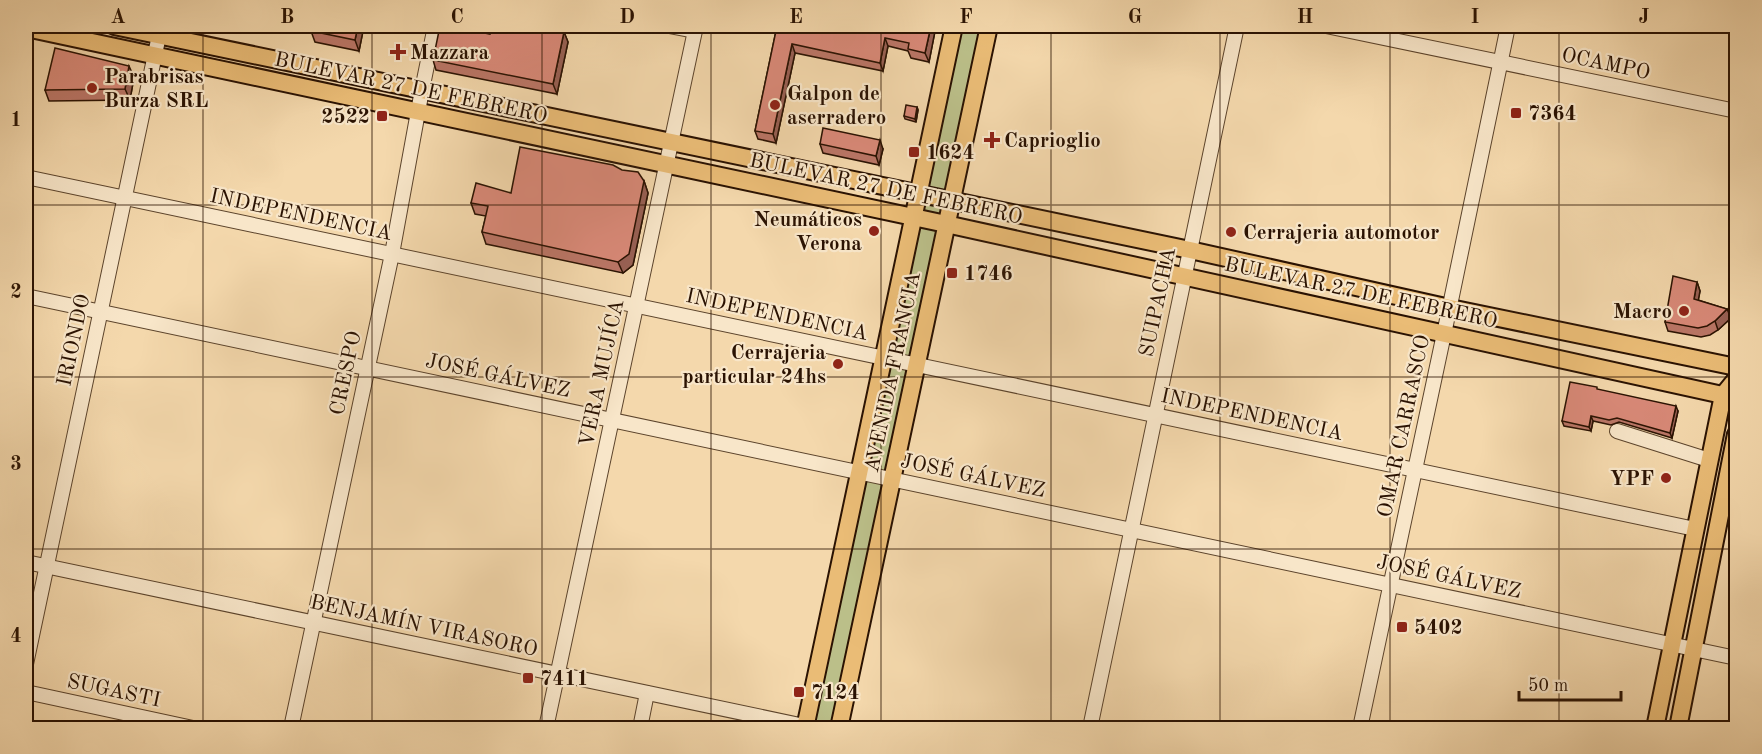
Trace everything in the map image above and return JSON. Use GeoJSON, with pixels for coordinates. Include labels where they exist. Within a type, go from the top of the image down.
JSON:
{"type":"FeatureCollection","features":[{"type":"Feature","properties":{"kind":"main road","name":"BULEVAR 27 DE FEBRERO"},"geometry":{"type":"LineString","coordinates":[[114,26],[160,30],[422,90],[1737,367]]}},
{"type":"Feature","properties":{"kind":"main road","name":"AVENIDA FRANCIA"},"geometry":{"type":"LineString","coordinates":[[808,728],[859,473],[954,26]]}},
{"type":"Feature","properties":{"kind":"main road","name":"AVENIDA FRANCIA"},"geometry":{"type":"LineString","coordinates":[[839,729],[989,26]]}},
{"type":"Feature","properties":{"kind":"main road","name":"BULEVAR 27 DE FEBRERO"},"geometry":{"type":"LineString","coordinates":[[26,28],[914,217],[1730,396]]}},
{"type":"Feature","properties":{"kind":"main road"},"geometry":{"type":"LineString","coordinates":[[1655,729],[1709,460],[1737,379]]}},
{"type":"Feature","properties":{"kind":"main road"},"geometry":{"type":"LineString","coordinates":[[1678,729],[1737,434]]}},
{"type":"Feature","properties":{"kind":"street","name":"CRESPO"},"geometry":{"type":"LineString","coordinates":[[291,729],[392,254],[435,26]]}},
{"type":"Feature","properties":{"kind":"street"},"geometry":{"type":"LineString","coordinates":[[669,26],[696,28]]}},
{"type":"Feature","properties":{"kind":"street","name":"SUIPACHA"},"geometry":{"type":"LineString","coordinates":[[1090,729],[1237,26]]}},
{"type":"Feature","properties":{"kind":"street","name":"OCAMPO"},"geometry":{"type":"LineString","coordinates":[[1326,26],[1737,111]]}},
{"type":"Feature","properties":{"kind":"street","name":"OMAR CARRASCO"},"geometry":{"type":"LineString","coordinates":[[1360,729],[1508,26]]}},
{"type":"Feature","properties":{"kind":"street","name":"VERA MUJÍCA"},"geometry":{"type":"LineString","coordinates":[[546,729],[696,28]]}},
{"type":"Feature","properties":{"kind":"street","name":"IRIONDO"},"geometry":{"type":"LineString","coordinates":[[26,664],[160,30]]}},
{"type":"Feature","properties":{"kind":"street","name":"INDEPENDENCIA"},"geometry":{"type":"LineString","coordinates":[[26,177],[1695,529]]}},
{"type":"Feature","properties":{"kind":"street","name":"JOSÉ GÁLVEZ"},"geometry":{"type":"LineString","coordinates":[[26,296],[1737,658]]}},
{"type":"Feature","properties":{"kind":"street"},"geometry":{"type":"LineString","coordinates":[[1617,431],[1709,460]]}},
{"type":"Feature","properties":{"kind":"street","name":"BENJAMÍN VIRASORO"},"geometry":{"type":"LineString","coordinates":[[26,562],[808,728]]}},
{"type":"Feature","properties":{"kind":"street","name":"SUGASTI"},"geometry":{"type":"LineString","coordinates":[[26,692],[193,729]]}},
{"type":"Feature","properties":{"kind":"street"},"geometry":{"type":"LineString","coordinates":[[640,729],[647,693]]}},
{"type":"Feature","properties":{"kind":"green space"},"geometry":{"type":"Polygon","coordinates":[[[954,26],[989,26],[839,728],[805,728],[954,26]]]}},
{"type":"Feature","properties":{"kind":"building"},"geometry":{"type":"Polygon","coordinates":[[[313,26],[358,26],[355,40],[311,31],[313,26]]]}},
{"type":"Feature","properties":{"kind":"building"},"geometry":{"type":"Polygon","coordinates":[[[440,26],[490,34],[492,26],[535,26],[564,32],[553,84],[433,60],[440,26]]]}},
{"type":"Feature","properties":{"kind":"building","name":"Galpon de aserradero"},"geometry":{"type":"Polygon","coordinates":[[[777,26],[931,26],[925,53],[908,49],[909,43],[885,38],[880,63],[792,44],[773,134],[755,131],[777,26]]]}},
{"type":"Feature","properties":{"kind":"building","name":"Parabrisas Burza SRL"},"geometry":{"type":"Polygon","coordinates":[[[55,48],[129,66],[125,89],[45,90],[55,48]]]}},
{"type":"Feature","properties":{"kind":"building"},"geometry":{"type":"Polygon","coordinates":[[[906,105],[917,107],[915,119],[904,116],[906,105]]]}},
{"type":"Feature","properties":{"kind":"building"},"geometry":{"type":"Polygon","coordinates":[[[823,128],[880,140],[876,156],[820,144],[823,128]]]}},
{"type":"Feature","properties":{"kind":"building"},"geometry":{"type":"Polygon","coordinates":[[[520,147],[638,172],[644,181],[629,254],[618,262],[482,232],[488,206],[471,203],[476,183],[511,193],[520,147]]]}},
{"type":"Feature","properties":{"kind":"building"},"geometry":{"type":"Polygon","coordinates":[[[1673,276],[1697,282],[1694,299],[1727,309],[1715,321],[1698,328],[1665,322],[1673,276]]]}},
{"type":"Feature","properties":{"kind":"building"},"geometry":{"type":"Polygon","coordinates":[[[1570,382],[1676,406],[1670,433],[1617,418],[1609,420],[1591,416],[1589,427],[1562,421],[1570,382]]]}},
{"type":"Feature","properties":{"kind":"place","name":"Mazzara"},"geometry":{"type":"Point","coordinates":[398,52]}},
{"type":"Feature","properties":{"kind":"place","name":"Parabrisas Burza SRL"},"geometry":{"type":"Point","coordinates":[92,88]}},
{"type":"Feature","properties":{"kind":"place","name":"Galpon de aserradero"},"geometry":{"type":"Point","coordinates":[775,105]}},
{"type":"Feature","properties":{"kind":"place","name":"7364"},"geometry":{"type":"Point","coordinates":[1516,113]}},
{"type":"Feature","properties":{"kind":"place","name":"2522"},"geometry":{"type":"Point","coordinates":[382,116]}},
{"type":"Feature","properties":{"kind":"place","name":"Caprioglio"},"geometry":{"type":"Point","coordinates":[992,140]}},
{"type":"Feature","properties":{"kind":"place","name":"1624"},"geometry":{"type":"Point","coordinates":[914,152]}},
{"type":"Feature","properties":{"kind":"place","name":"Neumáticos Verona"},"geometry":{"type":"Point","coordinates":[874,231]}},
{"type":"Feature","properties":{"kind":"place","name":"Cerrajeria automotor"},"geometry":{"type":"Point","coordinates":[1231,232]}},
{"type":"Feature","properties":{"kind":"place","name":"1746"},"geometry":{"type":"Point","coordinates":[952,273]}},
{"type":"Feature","properties":{"kind":"place","name":"Macro"},"geometry":{"type":"Point","coordinates":[1684,311]}},
{"type":"Feature","properties":{"kind":"place","name":"Cerrajeria particular 24hs"},"geometry":{"type":"Point","coordinates":[838,364]}},
{"type":"Feature","properties":{"kind":"place","name":"YPF"},"geometry":{"type":"Point","coordinates":[1666,478]}},
{"type":"Feature","properties":{"kind":"place","name":"5402"},"geometry":{"type":"Point","coordinates":[1402,627]}},
{"type":"Feature","properties":{"kind":"place","name":"7411"},"geometry":{"type":"Point","coordinates":[528,678]}},
{"type":"Feature","properties":{"kind":"place","name":"7124"},"geometry":{"type":"Point","coordinates":[799,692]}}]}
